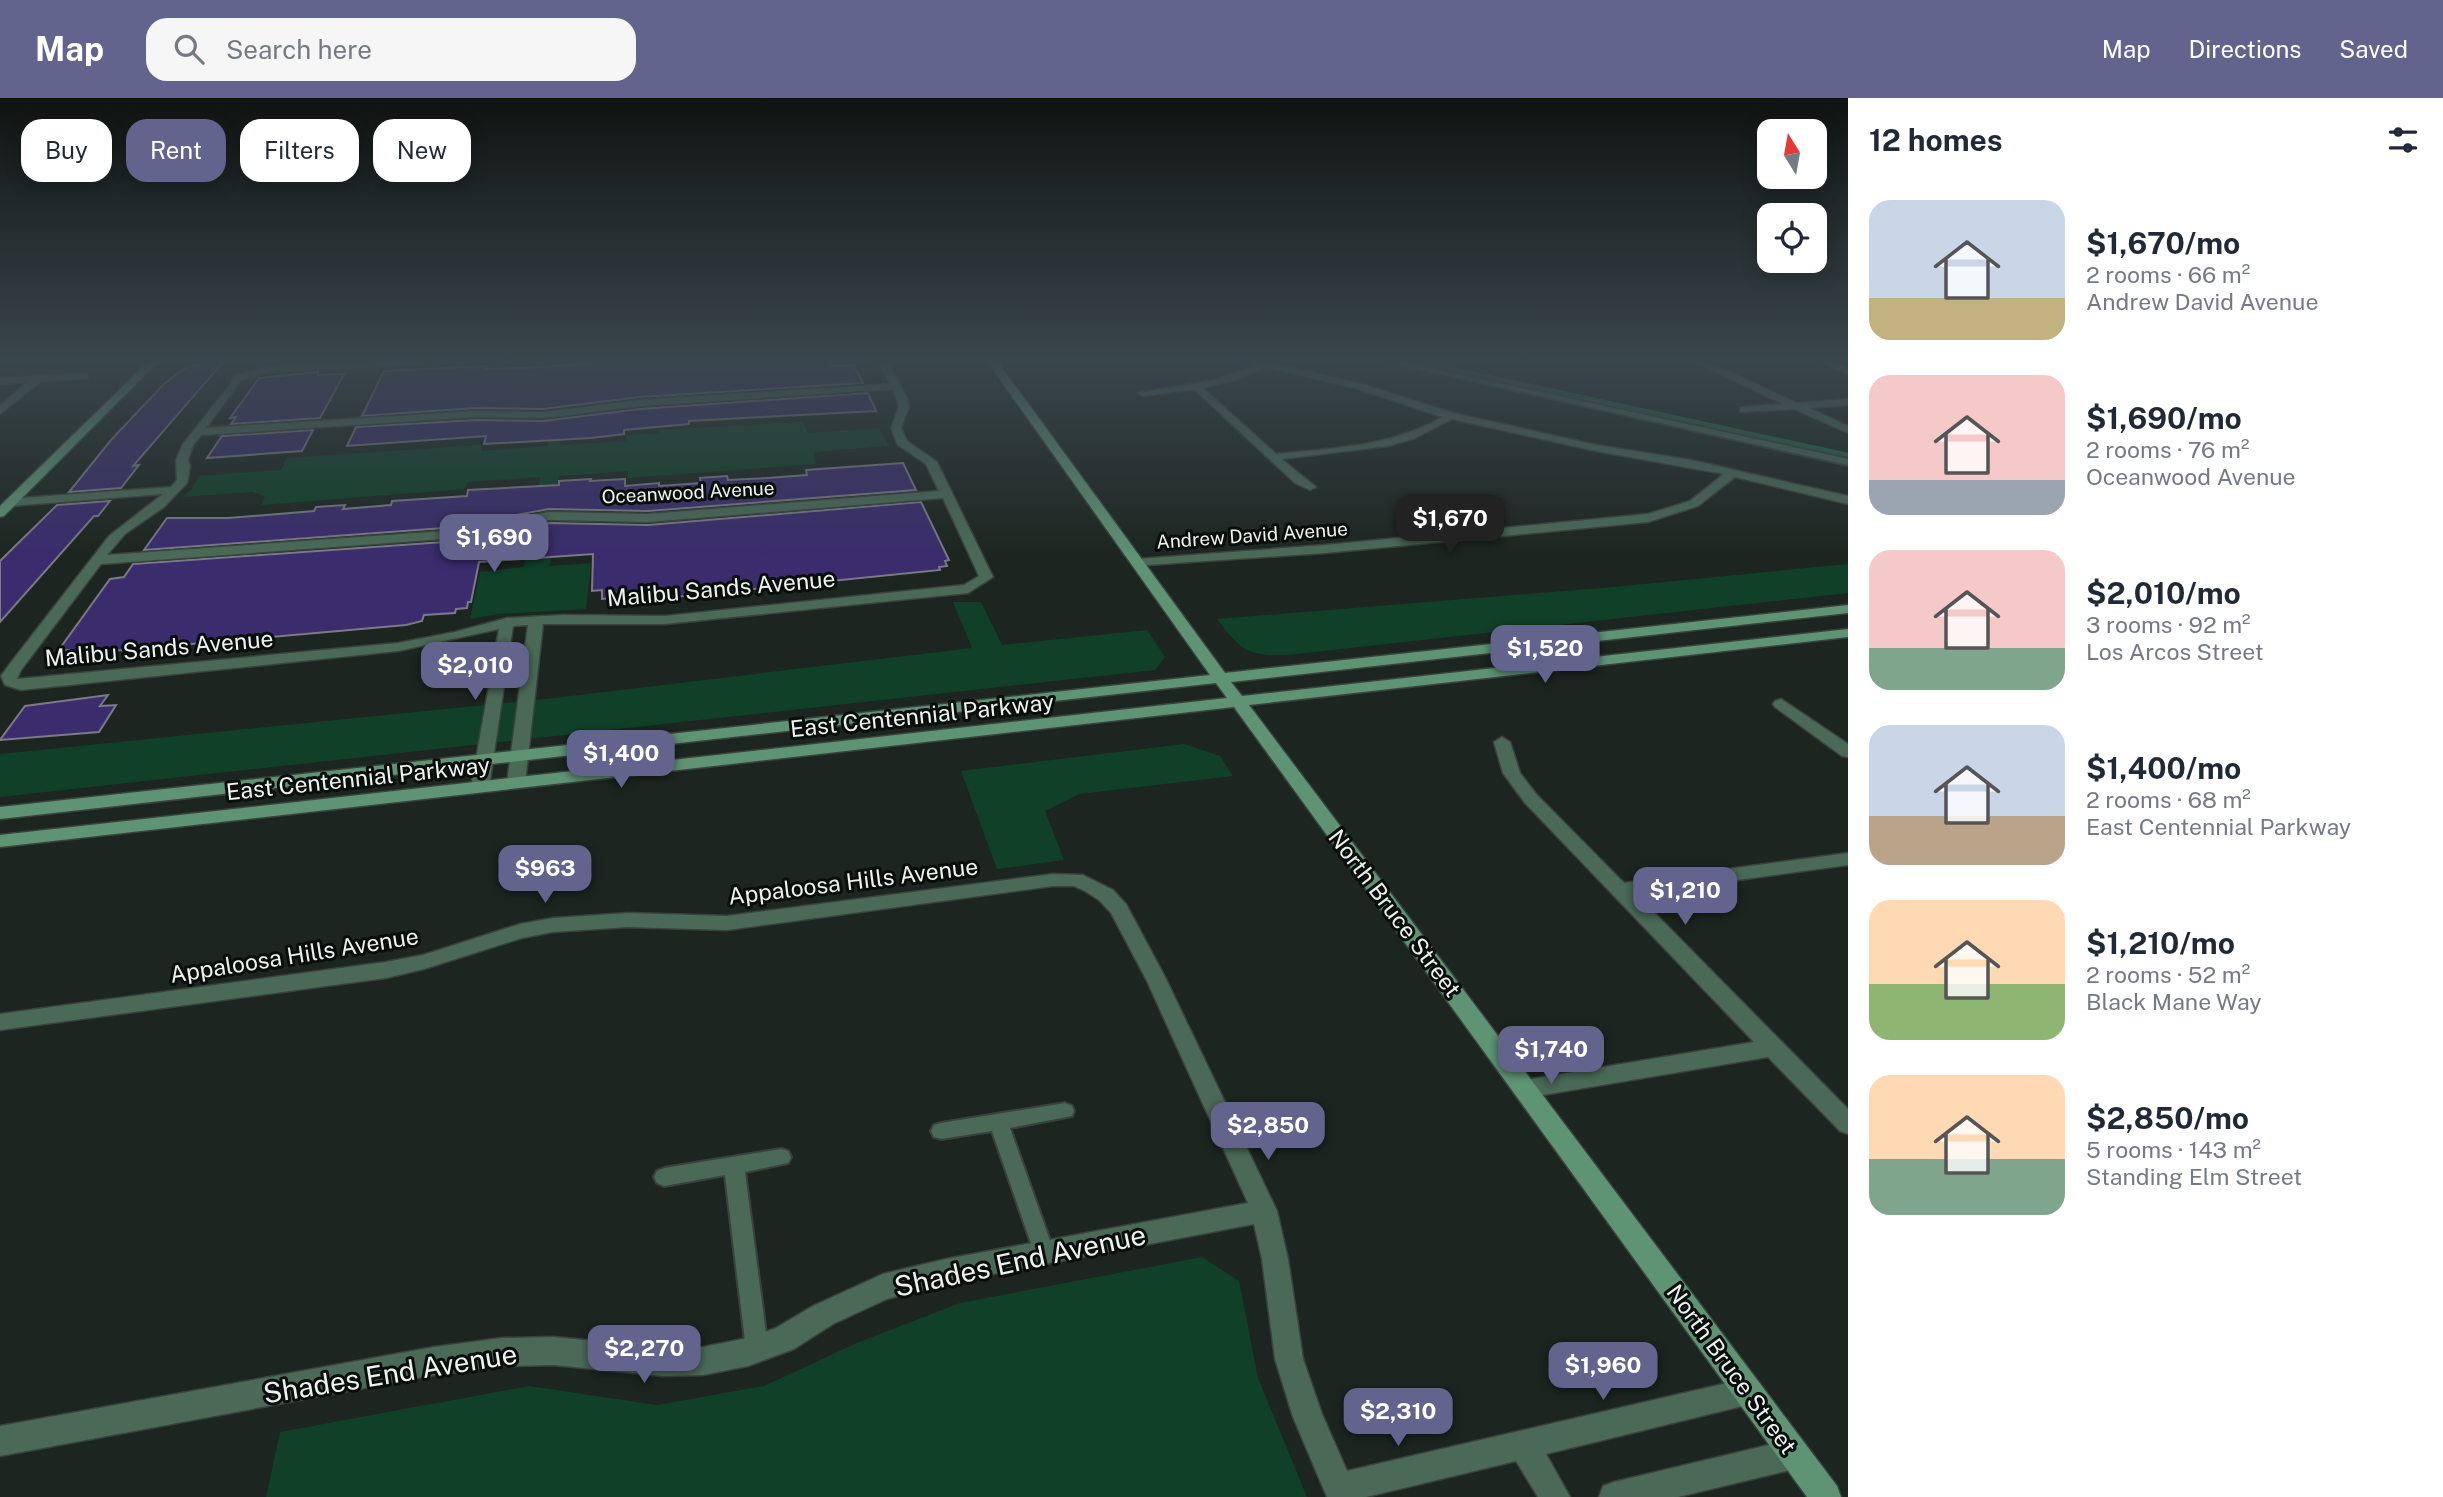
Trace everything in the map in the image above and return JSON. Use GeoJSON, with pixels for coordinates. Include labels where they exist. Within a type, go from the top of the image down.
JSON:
{"type":"FeatureCollection","features":[{"type":"Feature","properties":{"kind":"main road"},"geometry":{"type":"LineString","coordinates":[[0,513],[88,426]]}},
{"type":"Feature","properties":{"kind":"main road","name":"North Bruce Street"},"geometry":{"type":"LineString","coordinates":[[1039,426],[1221,679],[1826,1497]]}},
{"type":"Feature","properties":{"kind":"main road","name":"East Centennial Parkway"},"geometry":{"type":"LineString","coordinates":[[0,813],[1848,609]]}},
{"type":"Feature","properties":{"kind":"main road","name":"East Centennial Parkway"},"geometry":{"type":"LineString","coordinates":[[0,841],[1848,633]]}},
{"type":"Feature","properties":{"kind":"street"},"geometry":{"type":"LineString","coordinates":[[97,560],[121,531],[160,505],[179,486],[184,453],[202,426]]}},
{"type":"Feature","properties":{"kind":"street"},"geometry":{"type":"LineString","coordinates":[[198,432],[286,426]]}},
{"type":"Feature","properties":{"kind":"street"},"geometry":{"type":"LineString","coordinates":[[897,426],[902,443],[931,462],[946,494]]}},
{"type":"Feature","properties":{"kind":"street"},"geometry":{"type":"LineString","coordinates":[[1240,426],[1299,481],[1310,487]]}},
{"type":"Feature","properties":{"kind":"street"},"geometry":{"type":"LineString","coordinates":[[1274,457],[1404,440],[1436,426]]}},
{"type":"Feature","properties":{"kind":"street"},"geometry":{"type":"LineString","coordinates":[[1497,426],[1732,473],[1848,500]]}},
{"type":"Feature","properties":{"kind":"street","name":"Andrew David Avenue"},"geometry":{"type":"LineString","coordinates":[[1138,563],[1325,549],[1648,518],[1694,506],[1714,492],[1732,473]]}},
{"type":"Feature","properties":{"kind":"street"},"geometry":{"type":"LineString","coordinates":[[21,492],[179,486]]}},
{"type":"Feature","properties":{"kind":"street"},"geometry":{"type":"LineString","coordinates":[[11,502],[179,486]]}},
{"type":"Feature","properties":{"kind":"street","name":"Oceanwood Avenue"},"geometry":{"type":"LineString","coordinates":[[97,560],[444,535],[549,516],[648,518],[946,494]]}},
{"type":"Feature","properties":{"kind":"street","name":"Malibu Sands Avenue"},"geometry":{"type":"LineString","coordinates":[[97,560],[14,668],[9,676],[10,682],[21,685],[336,654],[426,643],[507,622],[665,620],[952,592],[978,585],[986,577],[946,494]]}},
{"type":"Feature","properties":{"kind":"street"},"geometry":{"type":"LineString","coordinates":[[516,783],[536,620]]}},
{"type":"Feature","properties":{"kind":"street"},"geometry":{"type":"LineString","coordinates":[[480,787],[507,622]]}},
{"type":"Feature","properties":{"kind":"street"},"geometry":{"type":"LineString","coordinates":[[1781,704],[1848,752]]}},
{"type":"Feature","properties":{"kind":"street"},"geometry":{"type":"LineString","coordinates":[[1502,741],[1507,762],[1518,785],[1848,1124]]}},
{"type":"Feature","properties":{"kind":"street"},"geometry":{"type":"LineString","coordinates":[[1620,890],[1848,859]]}},
{"type":"Feature","properties":{"kind":"street","name":"Appaloosa Hills Avenue"},"geometry":{"type":"LineString","coordinates":[[0,1022],[386,970],[424,962],[520,931],[565,923],[628,920],[727,923],[1053,880],[1076,880],[1092,886],[1119,909],[1156,979],[1264,1211]]}},
{"type":"Feature","properties":{"kind":"street"},"geometry":{"type":"LineString","coordinates":[[1525,1089],[1773,1046]]}},
{"type":"Feature","properties":{"kind":"street"},"geometry":{"type":"LineString","coordinates":[[1264,1211],[1275,1259],[1289,1359],[1308,1417],[1341,1492],[1749,1392]]}},
{"type":"Feature","properties":{"kind":"street","name":"Shades End Avenue"},"geometry":{"type":"LineString","coordinates":[[0,1441],[434,1361],[502,1352],[554,1351],[663,1362],[703,1361],[757,1349],[784,1339],[823,1315],[883,1287],[947,1271],[1264,1211]]}},
{"type":"Feature","properties":{"kind":"street"},"geometry":{"type":"LineString","coordinates":[[1524,1446],[1555,1497]]}},
{"type":"Feature","properties":{"kind":"street"},"geometry":{"type":"LineString","coordinates":[[1614,1497],[1794,1454]]}},
{"type":"Feature","properties":{"kind":"lane"},"geometry":{"type":"LineString","coordinates":[[1685,426],[1848,462]]}},
{"type":"Feature","properties":{"kind":"lane"},"geometry":{"type":"LineString","coordinates":[[941,1130],[1065,1111]]}},
{"type":"Feature","properties":{"kind":"lane"},"geometry":{"type":"LineString","coordinates":[[999,1122],[1044,1252]]}},
{"type":"Feature","properties":{"kind":"lane"},"geometry":{"type":"LineString","coordinates":[[664,1177],[781,1157]]}},
{"type":"Feature","properties":{"kind":"lane"},"geometry":{"type":"LineString","coordinates":[[734,1165],[757,1349]]}},
{"type":"Feature","properties":{"kind":"green space"},"geometry":{"type":"Polygon","coordinates":[[[550,426],[562,426],[560,445],[627,441],[626,435],[659,433],[659,430],[804,426],[808,433],[879,428],[889,446],[814,452],[816,464],[628,478],[628,471],[559,476],[554,507],[536,509],[540,477],[468,482],[464,489],[261,505],[265,496],[252,492],[182,497],[192,489],[198,476],[281,470],[287,458],[481,445],[481,451],[548,446],[550,426]]]}},
{"type":"Feature","properties":{"kind":"green space"},"geometry":{"type":"Polygon","coordinates":[[[555,525],[550,566],[591,563],[586,609],[497,614],[470,619],[480,572],[524,567],[528,527],[555,525]]]}},
{"type":"Feature","properties":{"kind":"green space"},"geometry":{"type":"Polygon","coordinates":[[[1848,564],[1848,593],[1287,655],[1262,654],[1246,649],[1232,638],[1217,619],[1613,587],[1848,564]]]}},
{"type":"Feature","properties":{"kind":"green space"},"geometry":{"type":"Polygon","coordinates":[[[953,602],[981,602],[1002,645],[1147,630],[1165,657],[1155,670],[0,797],[0,754],[554,698],[972,648],[953,602]]]}},
{"type":"Feature","properties":{"kind":"green space"},"geometry":{"type":"Polygon","coordinates":[[[1184,744],[1220,756],[1233,776],[1079,794],[1045,811],[1064,860],[997,869],[961,771],[1184,744]]]}},
{"type":"Feature","properties":{"kind":"green space"},"geometry":{"type":"Polygon","coordinates":[[[1202,1257],[1239,1281],[1258,1378],[1307,1497],[266,1497],[280,1432],[529,1386],[657,1405],[764,1386],[859,1342],[960,1303],[1202,1257]]]}},
{"type":"Feature","properties":{"kind":"building"},"geometry":{"type":"Polygon","coordinates":[[[124,426],[167,426],[133,466],[139,465],[121,488],[69,492],[124,426]]]}},
{"type":"Feature","properties":{"kind":"building"},"geometry":{"type":"Polygon","coordinates":[[[664,426],[624,430],[624,434],[591,438],[484,444],[486,436],[347,446],[356,427],[664,426]]]}},
{"type":"Feature","properties":{"kind":"building"},"geometry":{"type":"Polygon","coordinates":[[[313,430],[302,451],[207,458],[222,436],[313,430]]]}},
{"type":"Feature","properties":{"kind":"building"},"geometry":{"type":"Polygon","coordinates":[[[903,463],[916,490],[648,511],[549,509],[444,528],[144,550],[167,518],[228,518],[314,511],[316,507],[345,505],[343,509],[391,505],[392,501],[467,496],[468,490],[559,485],[559,481],[625,479],[625,486],[659,483],[659,486],[701,483],[700,478],[767,478],[807,475],[806,470],[903,463]]]}},
{"type":"Feature","properties":{"kind":"building"},"geometry":{"type":"Polygon","coordinates":[[[110,501],[0,622],[0,561],[57,505],[110,501]]]}},
{"type":"Feature","properties":{"kind":"building"},"geometry":{"type":"Polygon","coordinates":[[[921,502],[949,560],[945,561],[947,566],[939,567],[940,570],[645,600],[645,595],[602,599],[602,590],[592,591],[593,554],[479,562],[471,602],[468,602],[467,608],[456,609],[455,613],[424,615],[422,621],[406,625],[66,655],[69,650],[58,651],[110,579],[124,577],[133,564],[444,542],[549,523],[648,525],[921,502]]]}},
{"type":"Feature","properties":{"kind":"building"},"geometry":{"type":"Polygon","coordinates":[[[108,695],[100,706],[116,705],[99,732],[0,740],[25,706],[108,695]]]}},
{"type":"Feature","properties":{"kind":"waterway"},"geometry":{"type":"LineString","coordinates":[[1716,426],[1848,455]]}}]}
